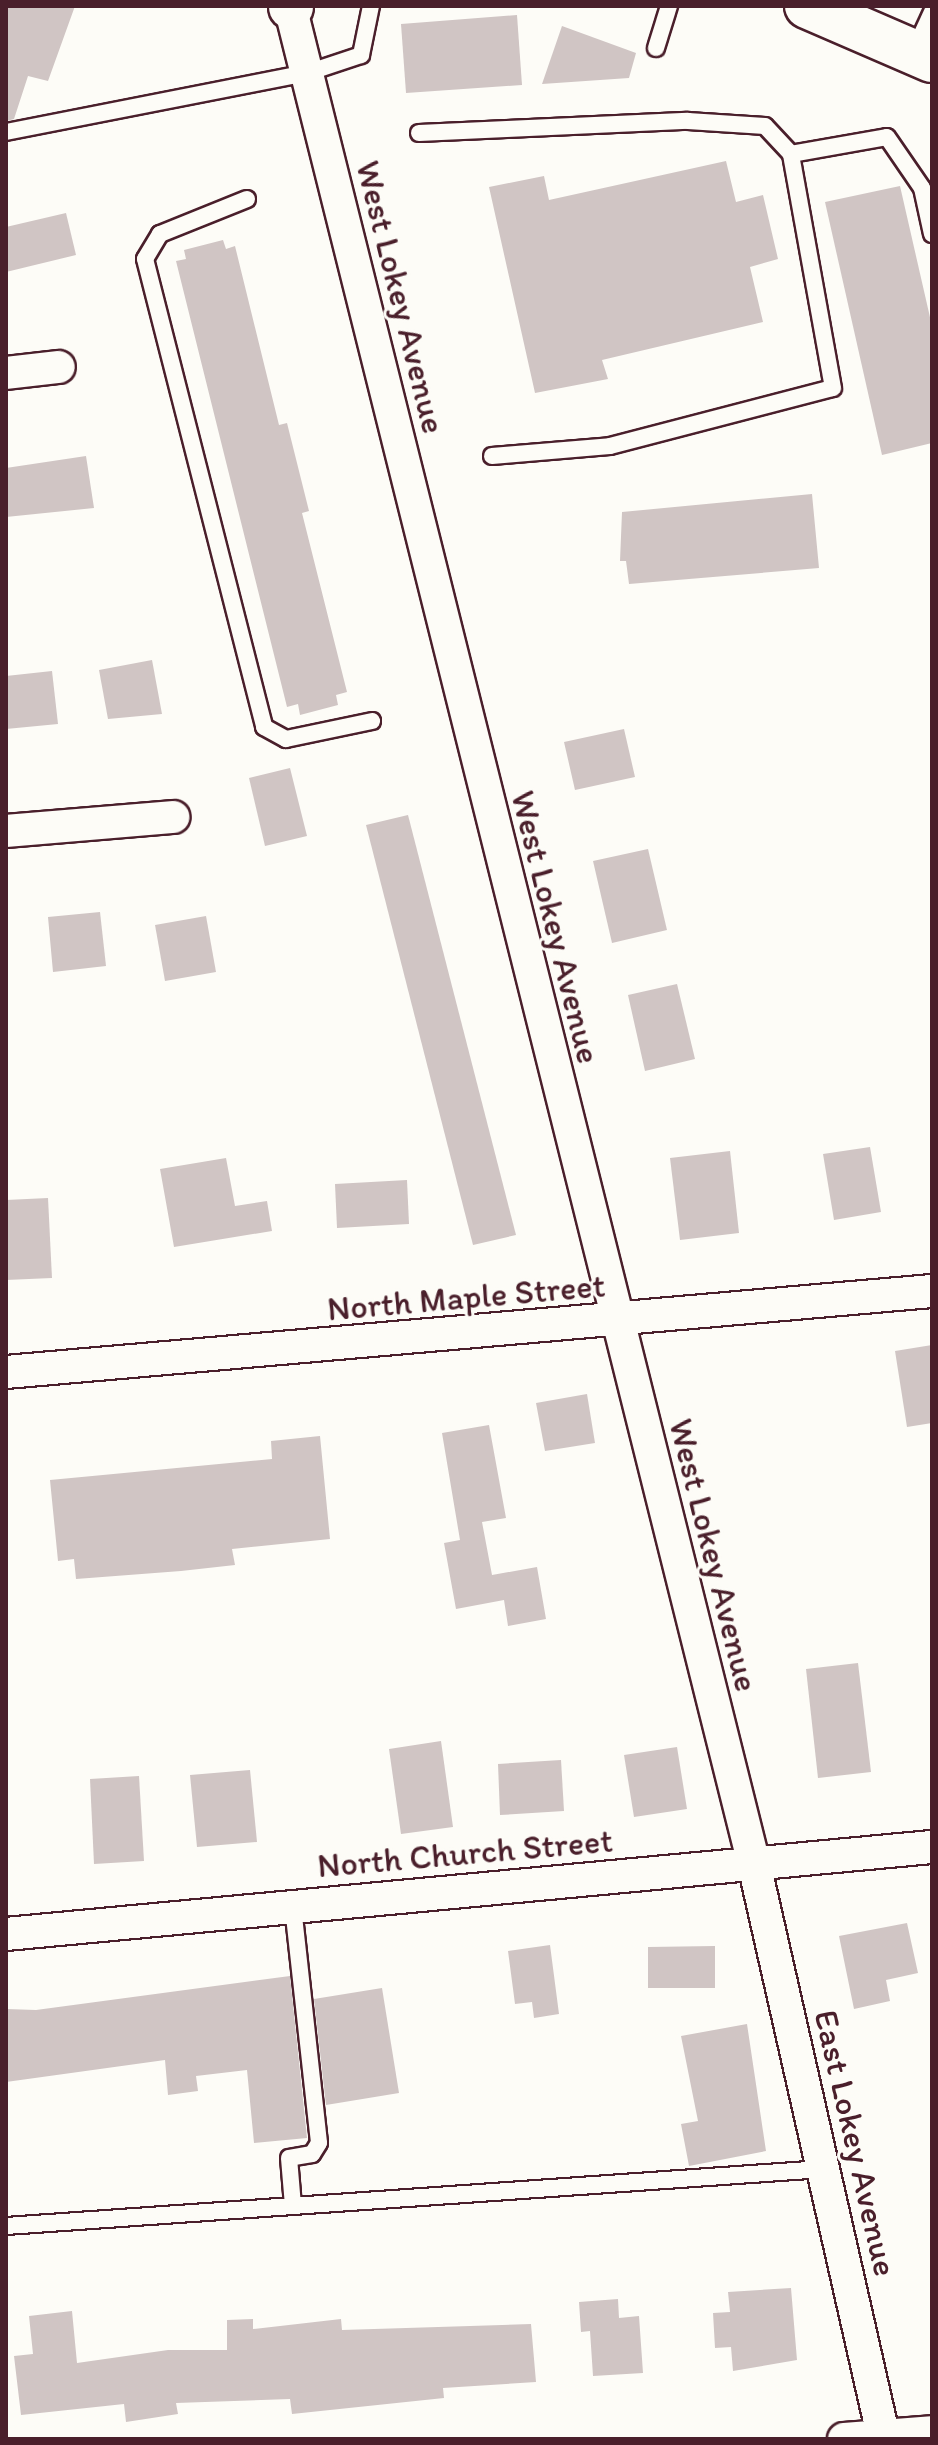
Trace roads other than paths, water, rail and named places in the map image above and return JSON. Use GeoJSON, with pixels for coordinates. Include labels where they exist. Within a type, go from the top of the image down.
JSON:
{"type":"FeatureCollection","features":[{"type":"Feature","properties":{"kind":"main road"},"geometry":{"type":"LineString","coordinates":[[807,6],[923,56]]}},
{"type":"Feature","properties":{"kind":"street","name":"West Lokey Avenue"},"geometry":{"type":"LineString","coordinates":[[291,6],[615,1323],[754,1864]]}},
{"type":"Feature","properties":{"kind":"street"},"geometry":{"type":"LineString","coordinates":[[6,373],[59,367]]}},
{"type":"Feature","properties":{"kind":"street"},"geometry":{"type":"LineString","coordinates":[[6,831],[173,817]]}},
{"type":"Feature","properties":{"kind":"street","name":"North Maple Street"},"geometry":{"type":"LineString","coordinates":[[6,1372],[615,1323],[932,1291]]}},
{"type":"Feature","properties":{"kind":"street","name":"North Church Street"},"geometry":{"type":"LineString","coordinates":[[6,1934],[932,1847]]}},
{"type":"Feature","properties":{"kind":"street","name":"East Lokey Avenue"},"geometry":{"type":"LineString","coordinates":[[754,1864],[884,2437]]}},
{"type":"Feature","properties":{"kind":"street"},"geometry":{"type":"LineString","coordinates":[[844,2439],[932,2432]]}},
{"type":"Feature","properties":{"kind":"lane"},"geometry":{"type":"LineString","coordinates":[[6,132],[307,73],[361,55],[371,6]]}},
{"type":"Feature","properties":{"kind":"lane"},"geometry":{"type":"LineString","coordinates":[[656,48],[669,6]]}},
{"type":"Feature","properties":{"kind":"lane"},"geometry":{"type":"LineString","coordinates":[[923,56],[932,12]]}},
{"type":"Feature","properties":{"kind":"lane"},"geometry":{"type":"LineString","coordinates":[[419,133],[688,121],[765,126],[791,154],[833,388],[610,446],[492,456]]}},
{"type":"Feature","properties":{"kind":"lane"},"geometry":{"type":"LineString","coordinates":[[791,154],[887,137],[922,188],[932,234]]}},
{"type":"Feature","properties":{"kind":"lane"},"geometry":{"type":"LineString","coordinates":[[247,199],[160,234],[145,259],[264,727],[286,739],[372,721]]}},
{"type":"Feature","properties":{"kind":"lane"},"geometry":{"type":"LineString","coordinates":[[293,1907],[319,2143],[312,2154],[289,2158],[293,2206]]}},
{"type":"Feature","properties":{"kind":"lane"},"geometry":{"type":"LineString","coordinates":[[6,2226],[823,2169]]}}]}
